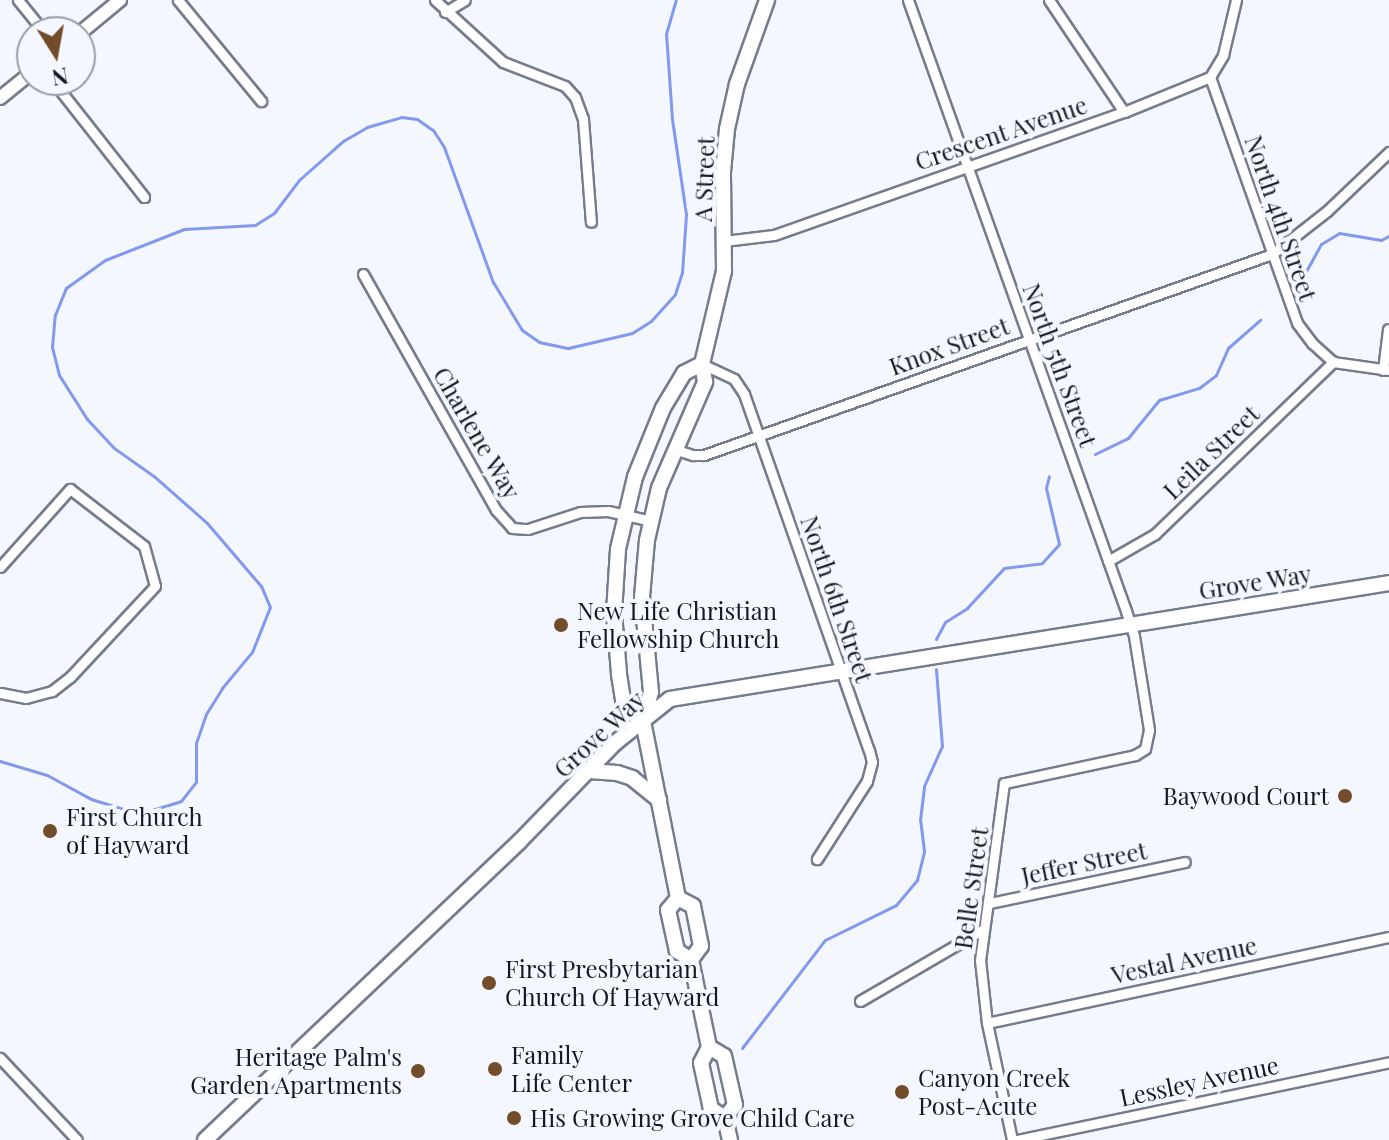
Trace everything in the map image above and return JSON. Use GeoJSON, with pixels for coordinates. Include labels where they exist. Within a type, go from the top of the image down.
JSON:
{"type":"FeatureCollection","features":[{"type":"Feature","properties":{"kind":"main road","name":"A Street"},"geometry":{"type":"LineString","coordinates":[[643,722],[651,692],[642,597],[651,521],[674,449],[705,382],[702,364],[721,290],[723,156],[729,115],[767,0]]}},
{"type":"Feature","properties":{"kind":"main road"},"geometry":{"type":"LineString","coordinates":[[678,898],[643,722],[624,706],[615,633],[614,575],[624,514],[641,458],[663,408],[684,373],[702,364]]}},
{"type":"Feature","properties":{"kind":"main road","name":"Grove Way"},"geometry":{"type":"LineString","coordinates":[[205,1140],[430,928],[615,743],[670,699],[1389,583]]}},
{"type":"Feature","properties":{"kind":"main road"},"geometry":{"type":"LineString","coordinates":[[589,771],[617,773],[632,778],[659,800]]}},
{"type":"Feature","properties":{"kind":"main road"},"geometry":{"type":"LineString","coordinates":[[678,898],[693,906],[701,946],[691,960]]}},
{"type":"Feature","properties":{"kind":"main road"},"geometry":{"type":"LineString","coordinates":[[678,898],[668,910],[677,951],[691,960],[709,1047],[701,1063],[706,1090],[711,1109],[725,1118],[730,1140]]}},
{"type":"Feature","properties":{"kind":"main road"},"geometry":{"type":"LineString","coordinates":[[709,1047],[724,1056],[735,1105],[725,1118]]}},
{"type":"Feature","properties":{"kind":"street"},"geometry":{"type":"LineString","coordinates":[[18,0],[31,16]]}},
{"type":"Feature","properties":{"kind":"street"},"geometry":{"type":"LineString","coordinates":[[96,20],[120,0]]}},
{"type":"Feature","properties":{"kind":"street"},"geometry":{"type":"LineString","coordinates":[[178,0],[261,101]]}},
{"type":"Feature","properties":{"kind":"street"},"geometry":{"type":"LineString","coordinates":[[435,0],[503,62],[565,86],[575,97],[583,119],[591,222]]}},
{"type":"Feature","properties":{"kind":"street"},"geometry":{"type":"LineString","coordinates":[[445,12],[465,0]]}},
{"type":"Feature","properties":{"kind":"street","name":"North 5th Street"},"geometry":{"type":"LineString","coordinates":[[908,0],[1130,624],[1149,730],[1145,749],[1120,759],[1004,783]]}},
{"type":"Feature","properties":{"kind":"street"},"geometry":{"type":"LineString","coordinates":[[1049,0],[1124,112]]}},
{"type":"Feature","properties":{"kind":"street"},"geometry":{"type":"LineString","coordinates":[[1210,77],[1223,55],[1236,0]]}},
{"type":"Feature","properties":{"kind":"street","name":"Crescent Avenue"},"geometry":{"type":"LineString","coordinates":[[724,241],[747,241],[774,235],[1124,112],[1210,77]]}},
{"type":"Feature","properties":{"kind":"street","name":"North 4th Street"},"geometry":{"type":"LineString","coordinates":[[1210,77],[1297,323],[1312,343],[1333,362]]}},
{"type":"Feature","properties":{"kind":"street"},"geometry":{"type":"LineString","coordinates":[[0,98],[16,85]]}},
{"type":"Feature","properties":{"kind":"street"},"geometry":{"type":"LineString","coordinates":[[65,96],[144,197]]}},
{"type":"Feature","properties":{"kind":"street","name":"Knox Street"},"geometry":{"type":"LineString","coordinates":[[674,449],[704,455],[1272,254],[1327,211],[1389,152]]}},
{"type":"Feature","properties":{"kind":"street","name":"Charlene Way"},"geometry":{"type":"LineString","coordinates":[[363,274],[496,510],[512,528],[528,529],[580,512],[624,514],[651,521]]}},
{"type":"Feature","properties":{"kind":"street"},"geometry":{"type":"LineString","coordinates":[[1333,362],[1386,370],[1388,329]]}},
{"type":"Feature","properties":{"kind":"street","name":"Leila Street"},"geometry":{"type":"LineString","coordinates":[[1108,561],[1155,534],[1333,362]]}},
{"type":"Feature","properties":{"kind":"street","name":"North 6th Street"},"geometry":{"type":"LineString","coordinates":[[702,364],[723,372],[740,385],[869,750],[871,771],[817,859]]}},
{"type":"Feature","properties":{"kind":"street"},"geometry":{"type":"LineString","coordinates":[[0,567],[70,489],[144,546],[155,586],[70,677],[52,691],[26,698],[0,693]]}},
{"type":"Feature","properties":{"kind":"street","name":"Belle Street"},"geometry":{"type":"LineString","coordinates":[[1004,783],[980,960],[987,1023],[1015,1140]]}},
{"type":"Feature","properties":{"kind":"street","name":"Jeffer Street"},"geometry":{"type":"LineString","coordinates":[[990,903],[1185,862]]}},
{"type":"Feature","properties":{"kind":"street"},"geometry":{"type":"LineString","coordinates":[[860,1001],[982,930]]}},
{"type":"Feature","properties":{"kind":"street","name":"Vestal Avenue"},"geometry":{"type":"LineString","coordinates":[[987,1023],[1389,937]]}},
{"type":"Feature","properties":{"kind":"street"},"geometry":{"type":"LineString","coordinates":[[0,1058],[77,1140]]}},
{"type":"Feature","properties":{"kind":"street","name":"Lessley Avenue"},"geometry":{"type":"LineString","coordinates":[[1015,1140],[1389,1062]]}},
{"type":"Feature","properties":{"kind":"waterway"},"geometry":{"type":"LineString","coordinates":[[0,761],[47,775],[91,799],[126,810],[152,810],[181,801],[196,782],[196,743],[206,714],[222,688],[252,652],[270,607],[261,586],[207,523],[155,477],[114,448],[87,419],[59,375],[52,347],[55,315],[66,288],[105,260],[184,229],[255,225],[274,213],[299,180],[343,141],[367,127],[401,117],[417,119],[433,130],[444,147],[493,282],[522,330],[539,342],[568,348],[632,333],[651,321],[675,294],[682,273],[686,214],[672,119],[666,34],[676,0]]}},
{"type":"Feature","properties":{"kind":"waterway"},"geometry":{"type":"LineString","coordinates":[[1305,273],[1321,244],[1339,233],[1381,240],[1389,236]]}},
{"type":"Feature","properties":{"kind":"waterway"},"geometry":{"type":"LineString","coordinates":[[1095,454],[1128,438],[1159,400],[1199,388],[1216,375],[1228,348],[1260,320]]}},
{"type":"Feature","properties":{"kind":"waterway"},"geometry":{"type":"LineString","coordinates":[[936,639],[945,622],[967,608],[1004,568],[1042,563],[1059,544],[1046,488],[1049,476]]}},
{"type":"Feature","properties":{"kind":"waterway"},"geometry":{"type":"LineString","coordinates":[[742,1048],[825,940],[896,905],[917,880],[924,851],[920,820],[924,786],[942,746],[936,669]]}},
{"type":"Feature","properties":{"kind":"place","name":"New Life Christian Fellowship Church"},"geometry":{"type":"Point","coordinates":[561,625]}},
{"type":"Feature","properties":{"kind":"place","name":"Baywood Court"},"geometry":{"type":"Point","coordinates":[1345,796]}},
{"type":"Feature","properties":{"kind":"place","name":"First Church of Hayward"},"geometry":{"type":"Point","coordinates":[50,831]}},
{"type":"Feature","properties":{"kind":"place","name":"First Presbytarian Church Of Hayward"},"geometry":{"type":"Point","coordinates":[489,983]}},
{"type":"Feature","properties":{"kind":"place","name":"Family Life Center"},"geometry":{"type":"Point","coordinates":[495,1069]}},
{"type":"Feature","properties":{"kind":"place","name":"Heritage Palm's Garden Apartments"},"geometry":{"type":"Point","coordinates":[418,1071]}},
{"type":"Feature","properties":{"kind":"place","name":"Canyon Creek Post-Acute"},"geometry":{"type":"Point","coordinates":[902,1092]}},
{"type":"Feature","properties":{"kind":"place","name":"His Growing Grove Child Care"},"geometry":{"type":"Point","coordinates":[514,1118]}}]}
